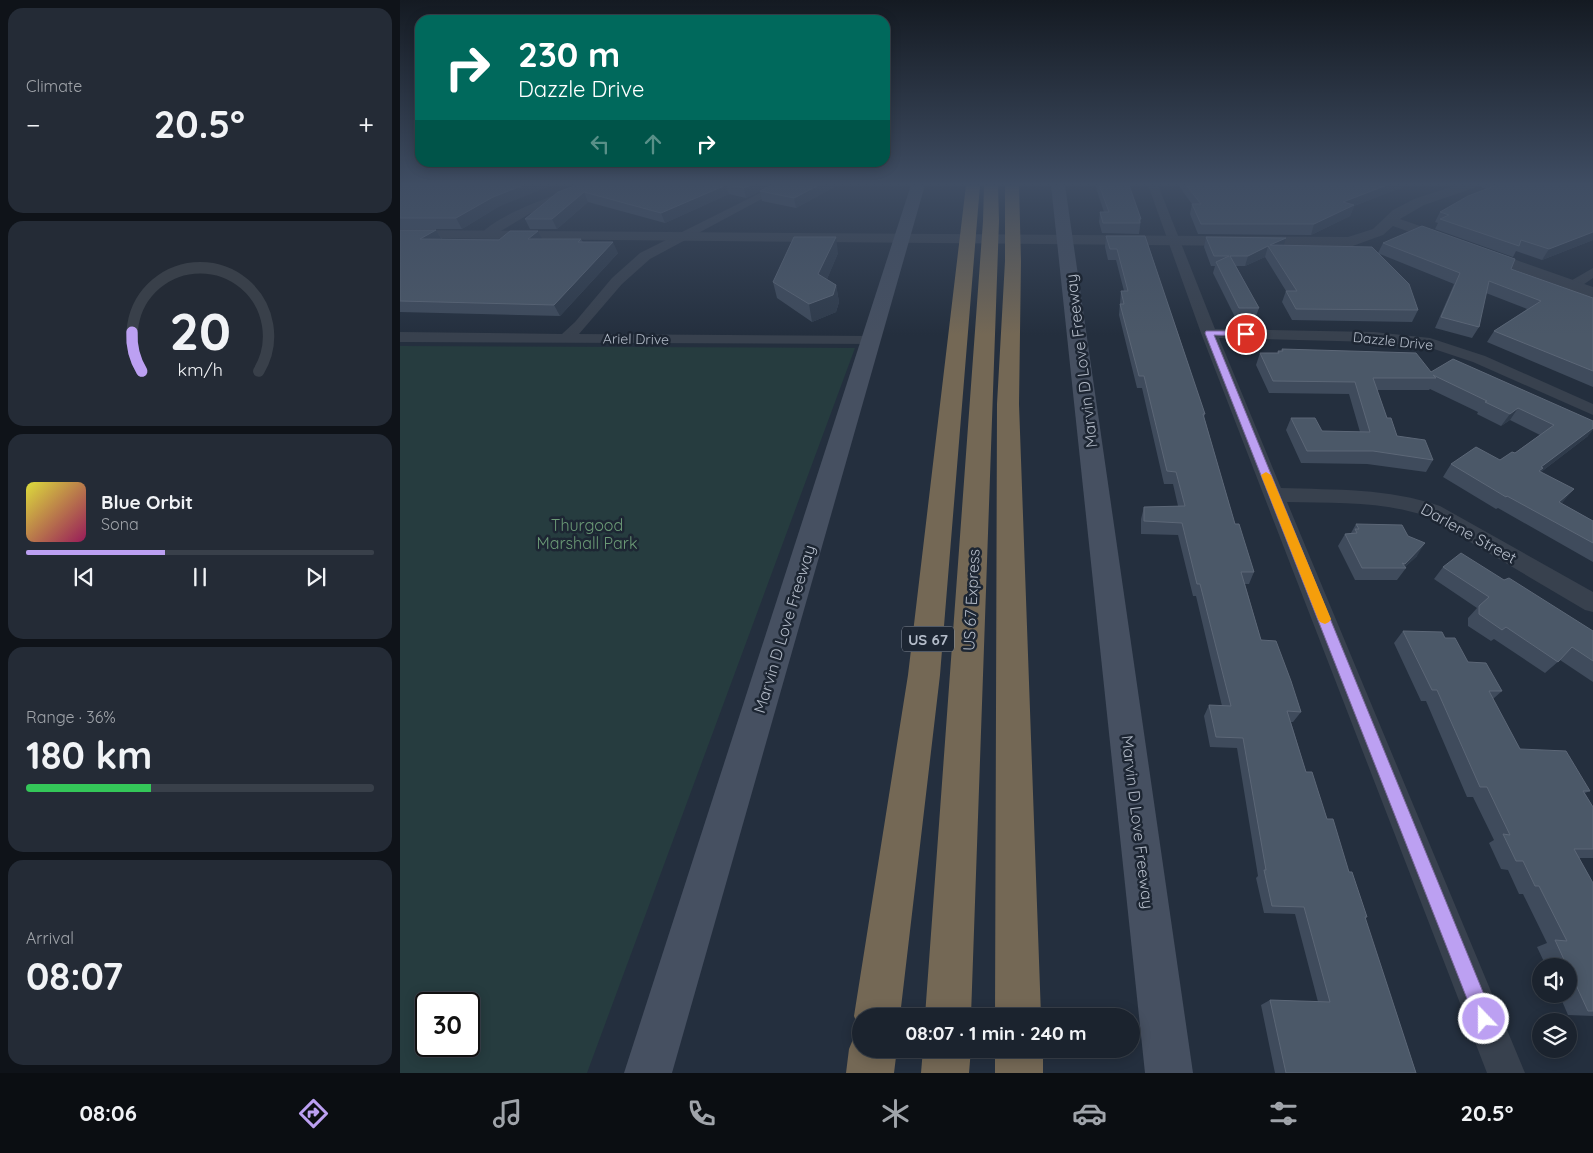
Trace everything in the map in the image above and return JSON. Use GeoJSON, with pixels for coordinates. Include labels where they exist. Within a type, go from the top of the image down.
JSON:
{"type":"FeatureCollection","features":[{"type":"Feature","properties":{"kind":"highway","name":"US 67"},"geometry":{"type":"LineString","coordinates":[[977,235],[989,262],[1008,404],[1018,1008]]}},
{"type":"Feature","properties":{"kind":"highway","name":"US 67 Express"},"geometry":{"type":"LineString","coordinates":[[948,1008],[990,235]]}},
{"type":"Feature","properties":{"kind":"highway","name":"US 67"},"geometry":{"type":"LineString","coordinates":[[878,1008],[924,675],[989,262],[1004,235]]}},
{"type":"Feature","properties":{"kind":"highway"},"geometry":{"type":"LineString","coordinates":[[870,1073],[872,1058]]}},
{"type":"Feature","properties":{"kind":"highway"},"geometry":{"type":"LineString","coordinates":[[945,1073],[946,1058]]}},
{"type":"Feature","properties":{"kind":"main road","name":"Marvin D Love Freeway"},"geometry":{"type":"LineString","coordinates":[[648,1073],[903,235]]}},
{"type":"Feature","properties":{"kind":"main road","name":"Marvin D Love Freeway"},"geometry":{"type":"LineString","coordinates":[[1065,235],[1169,1073]]}},
{"type":"Feature","properties":{"kind":"street"},"geometry":{"type":"LineString","coordinates":[[557,235],[1350,242],[1373,235]]}},
{"type":"Feature","properties":{"kind":"street"},"geometry":{"type":"LineString","coordinates":[[566,338],[644,256],[686,235]]}},
{"type":"Feature","properties":{"kind":"street"},"geometry":{"type":"LineString","coordinates":[[1174,235],[1209,333],[1506,1073]]}},
{"type":"Feature","properties":{"kind":"street"},"geometry":{"type":"LineString","coordinates":[[1432,235],[1593,294]]}},
{"type":"Feature","properties":{"kind":"street"},"geometry":{"type":"LineString","coordinates":[[1572,286],[1593,272]]}},
{"type":"Feature","properties":{"kind":"street","name":"Dazzle Drive"},"geometry":{"type":"LineString","coordinates":[[1209,333],[1374,337],[1430,343],[1471,356],[1593,410]]}},
{"type":"Feature","properties":{"kind":"street","name":"Ariel Drive"},"geometry":{"type":"LineString","coordinates":[[400,337],[872,341]]}},
{"type":"Feature","properties":{"kind":"street","name":"Darlene Street"},"geometry":{"type":"LineString","coordinates":[[1274,495],[1382,499],[1415,503],[1433,511],[1593,603]]}},
{"type":"Feature","properties":{"kind":"green space","name":"Thurgood Marshall Park"},"geometry":{"type":"Polygon","coordinates":[[[400,346],[855,348],[587,1073],[400,1073],[400,346]]]}},
{"type":"Feature","properties":{"kind":"building"},"geometry":{"type":"Polygon","coordinates":[[[400,235],[427,235],[420,239],[499,240],[505,235],[533,235],[528,239],[581,239],[578,242],[613,242],[554,305],[400,301],[400,235]]]}},
{"type":"Feature","properties":{"kind":"building"},"geometry":{"type":"Polygon","coordinates":[[[1401,235],[1448,235],[1515,259],[1511,269],[1593,298],[1593,371],[1494,331],[1541,301],[1489,281],[1479,327],[1441,317],[1460,273],[1383,243],[1401,235]]]}},
{"type":"Feature","properties":{"kind":"building"},"geometry":{"type":"Polygon","coordinates":[[[1487,235],[1585,235],[1549,249],[1521,240],[1519,246],[1487,235]]]}},
{"type":"Feature","properties":{"kind":"building"},"geometry":{"type":"Polygon","coordinates":[[[1106,236],[1145,236],[1205,414],[1203,414],[1235,524],[1239,524],[1254,572],[1241,572],[1261,640],[1276,641],[1291,681],[1301,712],[1287,711],[1306,772],[1312,772],[1327,819],[1333,819],[1349,872],[1352,872],[1367,917],[1365,917],[1416,1073],[1286,1073],[1270,1000],[1330,1002],[1304,907],[1272,906],[1264,870],[1266,870],[1243,738],[1216,737],[1209,705],[1231,706],[1200,584],[1197,584],[1182,523],[1144,521],[1144,507],[1185,506],[1176,472],[1167,471],[1144,376],[1139,376],[1120,304],[1124,304],[1121,291],[1128,291],[1117,249],[1110,249],[1106,236]]]}},
{"type":"Feature","properties":{"kind":"building"},"geometry":{"type":"Polygon","coordinates":[[[794,237],[836,237],[818,274],[836,285],[833,295],[809,304],[773,282],[794,237]]]}},
{"type":"Feature","properties":{"kind":"building"},"geometry":{"type":"Polygon","coordinates":[[[1206,237],[1286,238],[1270,245],[1372,247],[1409,284],[1418,310],[1296,309],[1286,291],[1297,291],[1268,246],[1248,256],[1230,256],[1259,308],[1239,308],[1216,262],[1229,256],[1214,256],[1206,237]]]}},
{"type":"Feature","properties":{"kind":"building"},"geometry":{"type":"Polygon","coordinates":[[[1282,349],[1416,353],[1431,372],[1453,359],[1593,421],[1593,428],[1541,467],[1543,468],[1539,471],[1574,489],[1559,502],[1593,521],[1593,543],[1506,497],[1451,464],[1476,447],[1500,460],[1512,452],[1515,453],[1554,425],[1518,408],[1510,414],[1433,375],[1436,378],[1373,378],[1387,418],[1391,418],[1397,436],[1425,440],[1433,460],[1373,451],[1307,451],[1291,418],[1315,418],[1322,431],[1370,432],[1355,382],[1273,381],[1260,353],[1279,353],[1278,351],[1283,351],[1282,349]]]}},
{"type":"Feature","properties":{"kind":"building"},"geometry":{"type":"Polygon","coordinates":[[[1356,524],[1402,525],[1408,536],[1425,543],[1405,564],[1402,563],[1406,568],[1362,568],[1345,534],[1357,533],[1355,529],[1359,529],[1356,524]]]}},
{"type":"Feature","properties":{"kind":"building"},"geometry":{"type":"Polygon","coordinates":[[[1461,553],[1504,580],[1509,578],[1593,631],[1593,661],[1572,647],[1558,662],[1506,627],[1502,630],[1479,614],[1479,606],[1489,597],[1443,567],[1461,553]]]}},
{"type":"Feature","properties":{"kind":"building"},"geometry":{"type":"Polygon","coordinates":[[[1403,631],[1442,632],[1445,638],[1455,638],[1468,662],[1486,663],[1502,691],[1489,691],[1520,749],[1566,751],[1590,791],[1583,791],[1593,807],[1593,849],[1574,849],[1593,883],[1593,1011],[1588,1011],[1577,987],[1577,958],[1563,958],[1555,940],[1567,941],[1539,886],[1535,886],[1523,861],[1516,861],[1503,834],[1510,835],[1487,787],[1480,787],[1437,690],[1432,690],[1403,631]]]}},
{"type":"Feature","properties":{"kind":"slow traffic"},"geometry":{"type":"LineString","coordinates":[[1266,475],[1325,619]]}},
{"type":"Feature","properties":{"kind":"route"},"geometry":{"type":"LineString","coordinates":[[1246,334],[1209,333],[1484,1019]]}}]}
